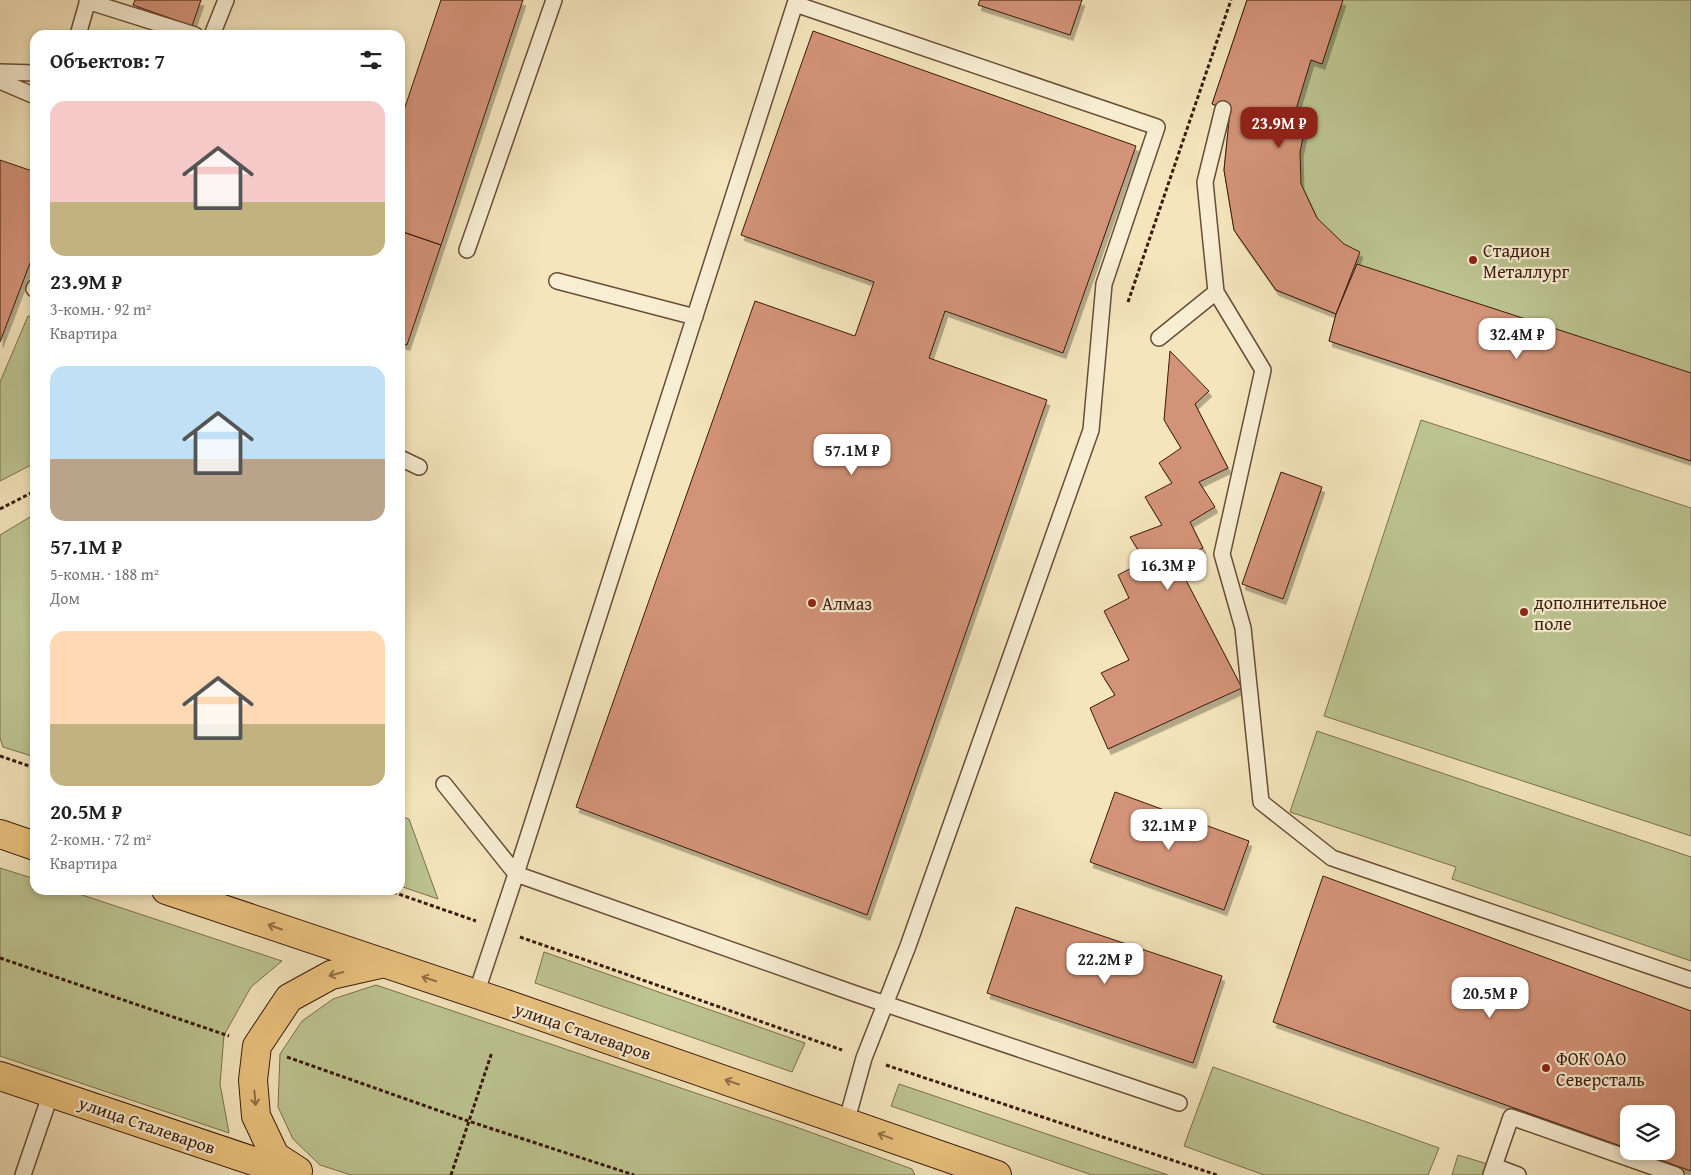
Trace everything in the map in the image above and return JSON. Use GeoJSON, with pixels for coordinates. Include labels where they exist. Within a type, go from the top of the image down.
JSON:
{"type":"FeatureCollection","features":[{"type":"Feature","properties":{"kind":"main road"},"geometry":{"type":"LineString","coordinates":[[0,834],[30,844]]}},
{"type":"Feature","properties":{"kind":"main road","name":"улица Сталеваров"},"geometry":{"type":"LineString","coordinates":[[181,895],[476,994],[998,1175]]}},
{"type":"Feature","properties":{"kind":"main road"},"geometry":{"type":"LineString","coordinates":[[304,1175],[275,1156],[256,1116],[253,1080],[257,1046],[289,998],[331,975],[384,963]]}},
{"type":"Feature","properties":{"kind":"main road","name":"улица Сталеваров"},"geometry":{"type":"LineString","coordinates":[[0,1076],[295,1175]]}},
{"type":"Feature","properties":{"kind":"main road"},"geometry":{"type":"LineString","coordinates":[[922,1149],[945,1175]]}},
{"type":"Feature","properties":{"kind":"lane"},"geometry":{"type":"LineString","coordinates":[[214,30],[226,0]]}},
{"type":"Feature","properties":{"kind":"lane"},"geometry":{"type":"LineString","coordinates":[[467,250],[554,0]]}},
{"type":"Feature","properties":{"kind":"lane"},"geometry":{"type":"LineString","coordinates":[[79,30],[88,1],[179,30]]}},
{"type":"Feature","properties":{"kind":"lane"},"geometry":{"type":"LineString","coordinates":[[476,994],[795,4],[1157,127],[1104,284],[1092,430],[886,1004],[864,1058],[846,1122]]}},
{"type":"Feature","properties":{"kind":"lane"},"geometry":{"type":"LineString","coordinates":[[0,72],[30,73]]}},
{"type":"Feature","properties":{"kind":"lane"},"geometry":{"type":"LineString","coordinates":[[0,81],[30,94]]}},
{"type":"Feature","properties":{"kind":"lane"},"geometry":{"type":"LineString","coordinates":[[1223,109],[1205,182],[1216,292],[1263,370],[1222,554],[1243,628],[1261,802],[1332,858],[1691,980]]}},
{"type":"Feature","properties":{"kind":"lane"},"geometry":{"type":"LineString","coordinates":[[557,281],[695,317]]}},
{"type":"Feature","properties":{"kind":"lane"},"geometry":{"type":"LineString","coordinates":[[1159,338],[1216,292]]}},
{"type":"Feature","properties":{"kind":"lane"},"geometry":{"type":"LineString","coordinates":[[405,460],[419,467]]}},
{"type":"Feature","properties":{"kind":"lane"},"geometry":{"type":"LineString","coordinates":[[444,784],[516,874],[886,1004],[1179,1103]]}},
{"type":"Feature","properties":{"kind":"lane"},"geometry":{"type":"LineString","coordinates":[[23,1175],[51,1093]]}},
{"type":"Feature","properties":{"kind":"lane"},"geometry":{"type":"LineString","coordinates":[[1518,1175],[1492,1171],[1511,1117],[1676,1175]]}},
{"type":"Feature","properties":{"kind":"path"},"geometry":{"type":"LineString","coordinates":[[1100,321],[1121,323],[1231,0]]}},
{"type":"Feature","properties":{"kind":"path"},"geometry":{"type":"LineString","coordinates":[[0,509],[30,494]]}},
{"type":"Feature","properties":{"kind":"path"},"geometry":{"type":"LineString","coordinates":[[0,756],[30,766]]}},
{"type":"Feature","properties":{"kind":"path"},"geometry":{"type":"LineString","coordinates":[[401,895],[461,916]]}},
{"type":"Feature","properties":{"kind":"path"},"geometry":{"type":"LineString","coordinates":[[531,940],[864,1058],[1216,1175]]}},
{"type":"Feature","properties":{"kind":"path"},"geometry":{"type":"LineString","coordinates":[[0,958],[468,1121],[634,1175]]}},
{"type":"Feature","properties":{"kind":"path"},"geometry":{"type":"LineString","coordinates":[[451,1175],[492,1052]]}},
{"type":"Feature","properties":{"kind":"green space","name":"Стадион Металлург"},"geometry":{"type":"Polygon","coordinates":[[[1247,0],[1691,0],[1691,461],[1329,341],[1336,314],[1276,290],[1234,230],[1224,170],[1230,111],[1212,104],[1247,0]]]}},
{"type":"Feature","properties":{"kind":"green space"},"geometry":{"type":"Polygon","coordinates":[[[28,316],[30,316],[30,466],[0,481],[0,382],[28,316]]]}},
{"type":"Feature","properties":{"kind":"green space","name":"дополнительное поле"},"geometry":{"type":"Polygon","coordinates":[[[1421,420],[1691,508],[1691,836],[1324,716],[1421,420]]]}},
{"type":"Feature","properties":{"kind":"green space"},"geometry":{"type":"Polygon","coordinates":[[[30,517],[30,755],[3,747],[0,738],[0,535],[30,517]]]}},
{"type":"Feature","properties":{"kind":"green space"},"geometry":{"type":"Polygon","coordinates":[[[1317,731],[1691,857],[1691,961],[1452,879],[1456,867],[1290,812],[1317,731]]]}},
{"type":"Feature","properties":{"kind":"green space"},"geometry":{"type":"Polygon","coordinates":[[[405,818],[409,819],[438,899],[405,888],[405,818]]]}},
{"type":"Feature","properties":{"kind":"green space"},"geometry":{"type":"Polygon","coordinates":[[[0,868],[30,877],[30,895],[82,895],[282,961],[251,987],[224,1035],[220,1084],[229,1133],[0,1056],[0,868]]]}},
{"type":"Feature","properties":{"kind":"green space"},"geometry":{"type":"Polygon","coordinates":[[[544,952],[805,1043],[792,1072],[535,983],[544,952]]]}},
{"type":"Feature","properties":{"kind":"green space"},"geometry":{"type":"Polygon","coordinates":[[[376,985],[796,1127],[912,1169],[915,1175],[351,1175],[320,1165],[293,1139],[278,1107],[280,1054],[302,1021],[333,999],[376,985]]]}},
{"type":"Feature","properties":{"kind":"green space"},"geometry":{"type":"Polygon","coordinates":[[[1213,1067],[1439,1148],[1428,1175],[1264,1175],[1184,1146],[1213,1067]]]}},
{"type":"Feature","properties":{"kind":"green space"},"geometry":{"type":"Polygon","coordinates":[[[899,1084],[1168,1175],[1092,1175],[891,1106],[899,1084]]]}},
{"type":"Feature","properties":{"kind":"green space"},"geometry":{"type":"Polygon","coordinates":[[[1458,1155],[1494,1166],[1491,1175],[1452,1175],[1458,1155]]]}},
{"type":"Feature","properties":{"kind":"building"},"geometry":{"type":"Polygon","coordinates":[[[135,0],[201,0],[192,26],[133,5],[135,0]]]}},
{"type":"Feature","properties":{"kind":"building"},"geometry":{"type":"Polygon","coordinates":[[[441,0],[523,0],[441,245],[405,233],[405,107],[441,0]]]}},
{"type":"Feature","properties":{"kind":"building"},"geometry":{"type":"Polygon","coordinates":[[[980,0],[1082,0],[1070,35],[978,5],[980,0]]]}},
{"type":"Feature","properties":{"kind":"building"},"geometry":{"type":"Polygon","coordinates":[[[1247,0],[1343,0],[1322,64],[1311,60],[1294,116],[1307,119],[1300,152],[1301,184],[1317,218],[1344,244],[1360,252],[1336,314],[1276,290],[1234,230],[1224,170],[1230,111],[1212,104],[1247,0]]]}},
{"type":"Feature","properties":{"kind":"building","name":"Алмаз"},"geometry":{"type":"Polygon","coordinates":[[[813,31],[1136,146],[1063,353],[945,311],[929,358],[1047,400],[867,915],[576,807],[755,301],[855,336],[874,282],[741,235],[813,31]]]}},
{"type":"Feature","properties":{"kind":"building"},"geometry":{"type":"Polygon","coordinates":[[[0,160],[30,170],[30,263],[0,342],[0,160]]]}},
{"type":"Feature","properties":{"kind":"building"},"geometry":{"type":"Polygon","coordinates":[[[405,233],[441,245],[407,345],[405,344],[405,233]]]}},
{"type":"Feature","properties":{"kind":"building"},"geometry":{"type":"Polygon","coordinates":[[[1357,264],[1691,373],[1691,461],[1329,341],[1336,314],[1357,264]]]}},
{"type":"Feature","properties":{"kind":"building"},"geometry":{"type":"Polygon","coordinates":[[[1170,351],[1209,391],[1195,404],[1228,468],[1199,482],[1215,507],[1190,522],[1203,548],[1176,561],[1242,688],[1108,749],[1090,708],[1115,695],[1101,673],[1129,660],[1104,611],[1129,598],[1118,575],[1145,561],[1130,537],[1162,525],[1145,497],[1172,483],[1159,463],[1181,448],[1164,420],[1170,351]]]}},
{"type":"Feature","properties":{"kind":"building"},"geometry":{"type":"Polygon","coordinates":[[[1281,472],[1322,487],[1283,599],[1242,584],[1281,472]]]}},
{"type":"Feature","properties":{"kind":"building"},"geometry":{"type":"Polygon","coordinates":[[[1115,792],[1249,841],[1224,910],[1090,862],[1115,792]]]}},
{"type":"Feature","properties":{"kind":"building","name":"ФОК ОАО Северсталь"},"geometry":{"type":"Polygon","coordinates":[[[1323,876],[1691,1011],[1691,1171],[1660,1160],[1675,1160],[1675,1105],[1620,1105],[1620,1146],[1273,1022],[1323,876]]]}},
{"type":"Feature","properties":{"kind":"building"},"geometry":{"type":"Polygon","coordinates":[[[1016,907],[1222,976],[1193,1063],[987,993],[1016,907]]]}},
{"type":"Feature","properties":{"kind":"place","name":"Стадион Металлург"},"geometry":{"type":"Point","coordinates":[1473,260]}},
{"type":"Feature","properties":{"kind":"place","name":"Алмаз"},"geometry":{"type":"Point","coordinates":[812,603]}},
{"type":"Feature","properties":{"kind":"place","name":"дополнительное поле"},"geometry":{"type":"Point","coordinates":[1524,612]}},
{"type":"Feature","properties":{"kind":"place","name":"ФОК ОАО Северсталь"},"geometry":{"type":"Point","coordinates":[1546,1068]}}]}
